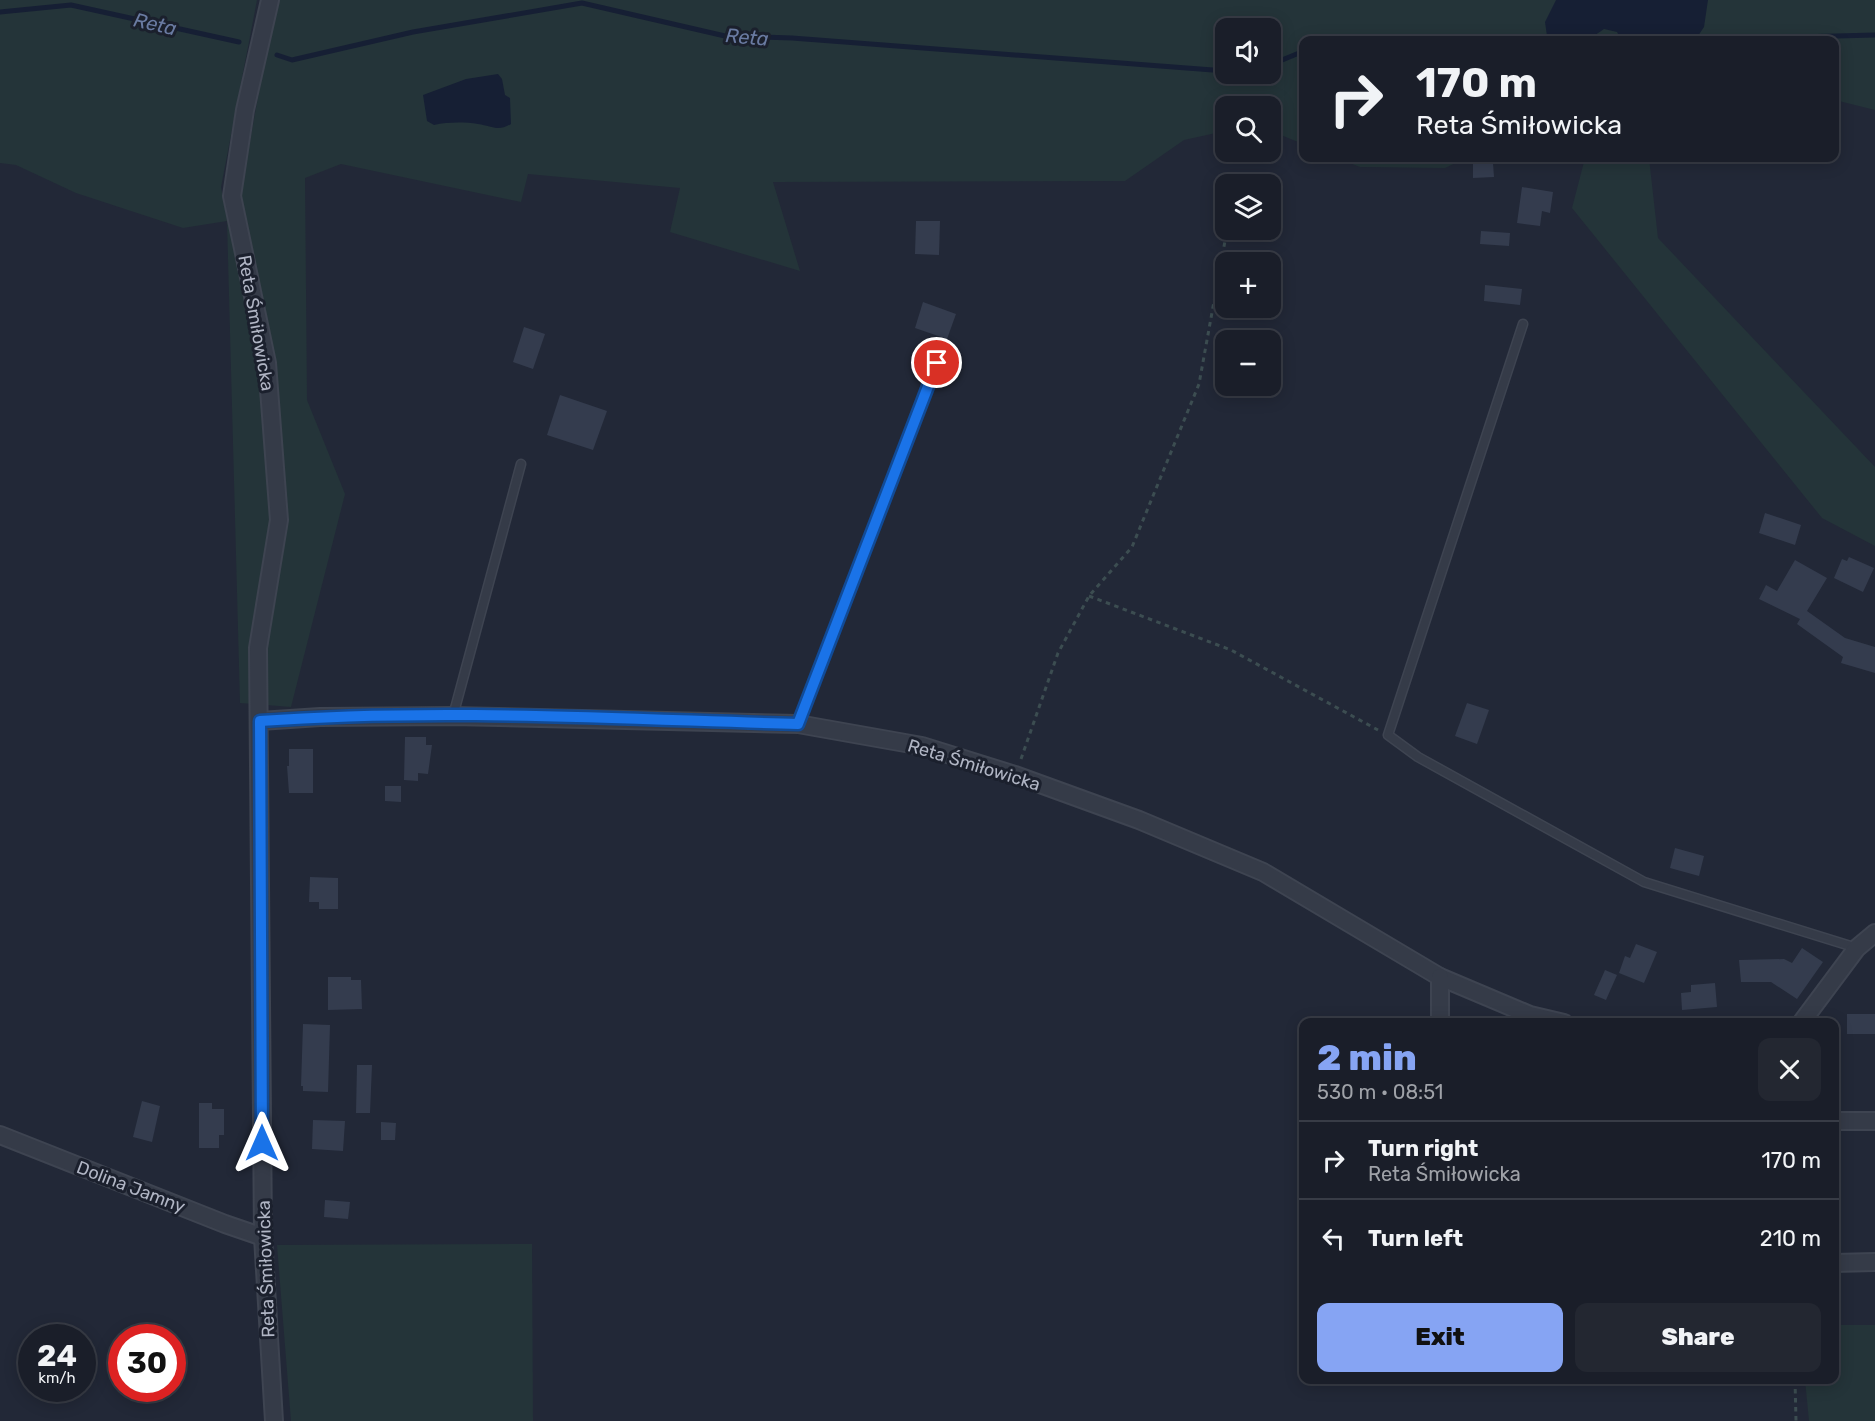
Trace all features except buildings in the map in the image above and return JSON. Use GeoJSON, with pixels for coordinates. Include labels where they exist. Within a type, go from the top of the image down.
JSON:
{"type":"FeatureCollection","features":[{"type":"Feature","properties":{"kind":"street","name":"Reta Śmiłowicka"},"geometry":{"type":"LineString","coordinates":[[270,0],[245,110],[232,196],[267,363],[279,520],[258,648],[263,1237],[274,1421]]}},
{"type":"Feature","properties":{"kind":"street","name":"Reta Śmiłowicka"},"geometry":{"type":"LineString","coordinates":[[260,721],[320,717],[453,716],[798,724],[922,746],[1015,775],[1139,820],[1263,872],[1440,977],[1530,1015],[1543,1018]]}},
{"type":"Feature","properties":{"kind":"street"},"geometry":{"type":"LineString","coordinates":[[1805,1018],[1857,948],[1875,933]]}},
{"type":"Feature","properties":{"kind":"street"},"geometry":{"type":"LineString","coordinates":[[1440,977],[1440,1018]]}},
{"type":"Feature","properties":{"kind":"street"},"geometry":{"type":"LineString","coordinates":[[1839,1121],[1875,1121]]}},
{"type":"Feature","properties":{"kind":"street","name":"Dolina Jamny"},"geometry":{"type":"LineString","coordinates":[[0,1135],[263,1237]]}},
{"type":"Feature","properties":{"kind":"street"},"geometry":{"type":"LineString","coordinates":[[1839,1263],[1875,1262]]}},
{"type":"Feature","properties":{"kind":"lane"},"geometry":{"type":"LineString","coordinates":[[1523,324],[1388,735],[1418,757],[1644,882],[1857,948]]}},
{"type":"Feature","properties":{"kind":"lane"},"geometry":{"type":"LineString","coordinates":[[798,724],[937,363]]}},
{"type":"Feature","properties":{"kind":"lane"},"geometry":{"type":"LineString","coordinates":[[453,716],[521,464]]}},
{"type":"Feature","properties":{"kind":"path"},"geometry":{"type":"LineString","coordinates":[[1015,775],[1058,653],[1089,596],[1132,547],[1199,384],[1225,240]]}},
{"type":"Feature","properties":{"kind":"path"},"geometry":{"type":"LineString","coordinates":[[1089,596],[1231,650],[1388,735]]}},
{"type":"Feature","properties":{"kind":"path"},"geometry":{"type":"LineString","coordinates":[[1795,1384],[1796,1421]]}},
{"type":"Feature","properties":{"kind":"shaded area"},"geometry":{"type":"Polygon","coordinates":[[[0,0],[257,0],[221,187],[227,220],[239,201],[278,0],[1875,0],[1875,110],[1839,101],[1839,36],[1299,36],[1299,142],[1281,135],[1281,96],[1215,96],[1215,133],[1184,140],[1125,181],[773,182],[800,271],[670,232],[680,188],[528,174],[521,202],[341,164],[305,178],[307,400],[345,494],[291,707],[240,703],[227,221],[183,228],[76,193],[16,165],[0,163],[0,0]]]}},
{"type":"Feature","properties":{"kind":"shaded area"},"geometry":{"type":"Polygon","coordinates":[[[1347,162],[1458,162],[1445,168],[1360,167],[1347,162]]]}},
{"type":"Feature","properties":{"kind":"shaded area"},"geometry":{"type":"Polygon","coordinates":[[[1584,162],[1649,162],[1658,238],[1875,467],[1875,546],[1822,518],[1572,208],[1584,162]]]}},
{"type":"Feature","properties":{"kind":"shaded area"},"geometry":{"type":"Polygon","coordinates":[[[532,1244],[533,1421],[291,1421],[277,1245],[532,1244]]]}},
{"type":"Feature","properties":{"kind":"shaded area"},"geometry":{"type":"Polygon","coordinates":[[[1839,1325],[1875,1325],[1875,1421],[1809,1421],[1805,1384],[1839,1384],[1839,1325]]]}},
{"type":"Feature","properties":{"kind":"water"},"geometry":{"type":"Polygon","coordinates":[[[1556,0],[1708,0],[1704,27],[1698,36],[1619,36],[1617,32],[1604,29],[1592,36],[1547,36],[1545,22],[1556,0]]]}},
{"type":"Feature","properties":{"kind":"water"},"geometry":{"type":"Polygon","coordinates":[[[498,74],[502,79],[505,95],[510,98],[511,124],[499,128],[467,123],[434,125],[427,121],[423,95],[466,79],[498,74]]]}},
{"type":"Feature","properties":{"kind":"waterway","name":"Reta"},"geometry":{"type":"LineString","coordinates":[[277,55],[292,60],[413,32],[582,3],[725,36],[792,38],[1215,70]]}},
{"type":"Feature","properties":{"kind":"waterway","name":"Reta"},"geometry":{"type":"LineString","coordinates":[[0,12],[71,5],[239,42]]}},
{"type":"Feature","properties":{"kind":"waterway","name":"Reta"},"geometry":{"type":"LineString","coordinates":[[1837,36],[1875,35]]}},
{"type":"Feature","properties":{"kind":"waterway","name":"Reta"},"geometry":{"type":"LineString","coordinates":[[1281,60],[1299,53]]}},
{"type":"Feature","properties":{"kind":"route"},"geometry":{"type":"LineString","coordinates":[[262,1143],[260,721],[320,717],[453,716],[798,724],[937,363]]}}]}
